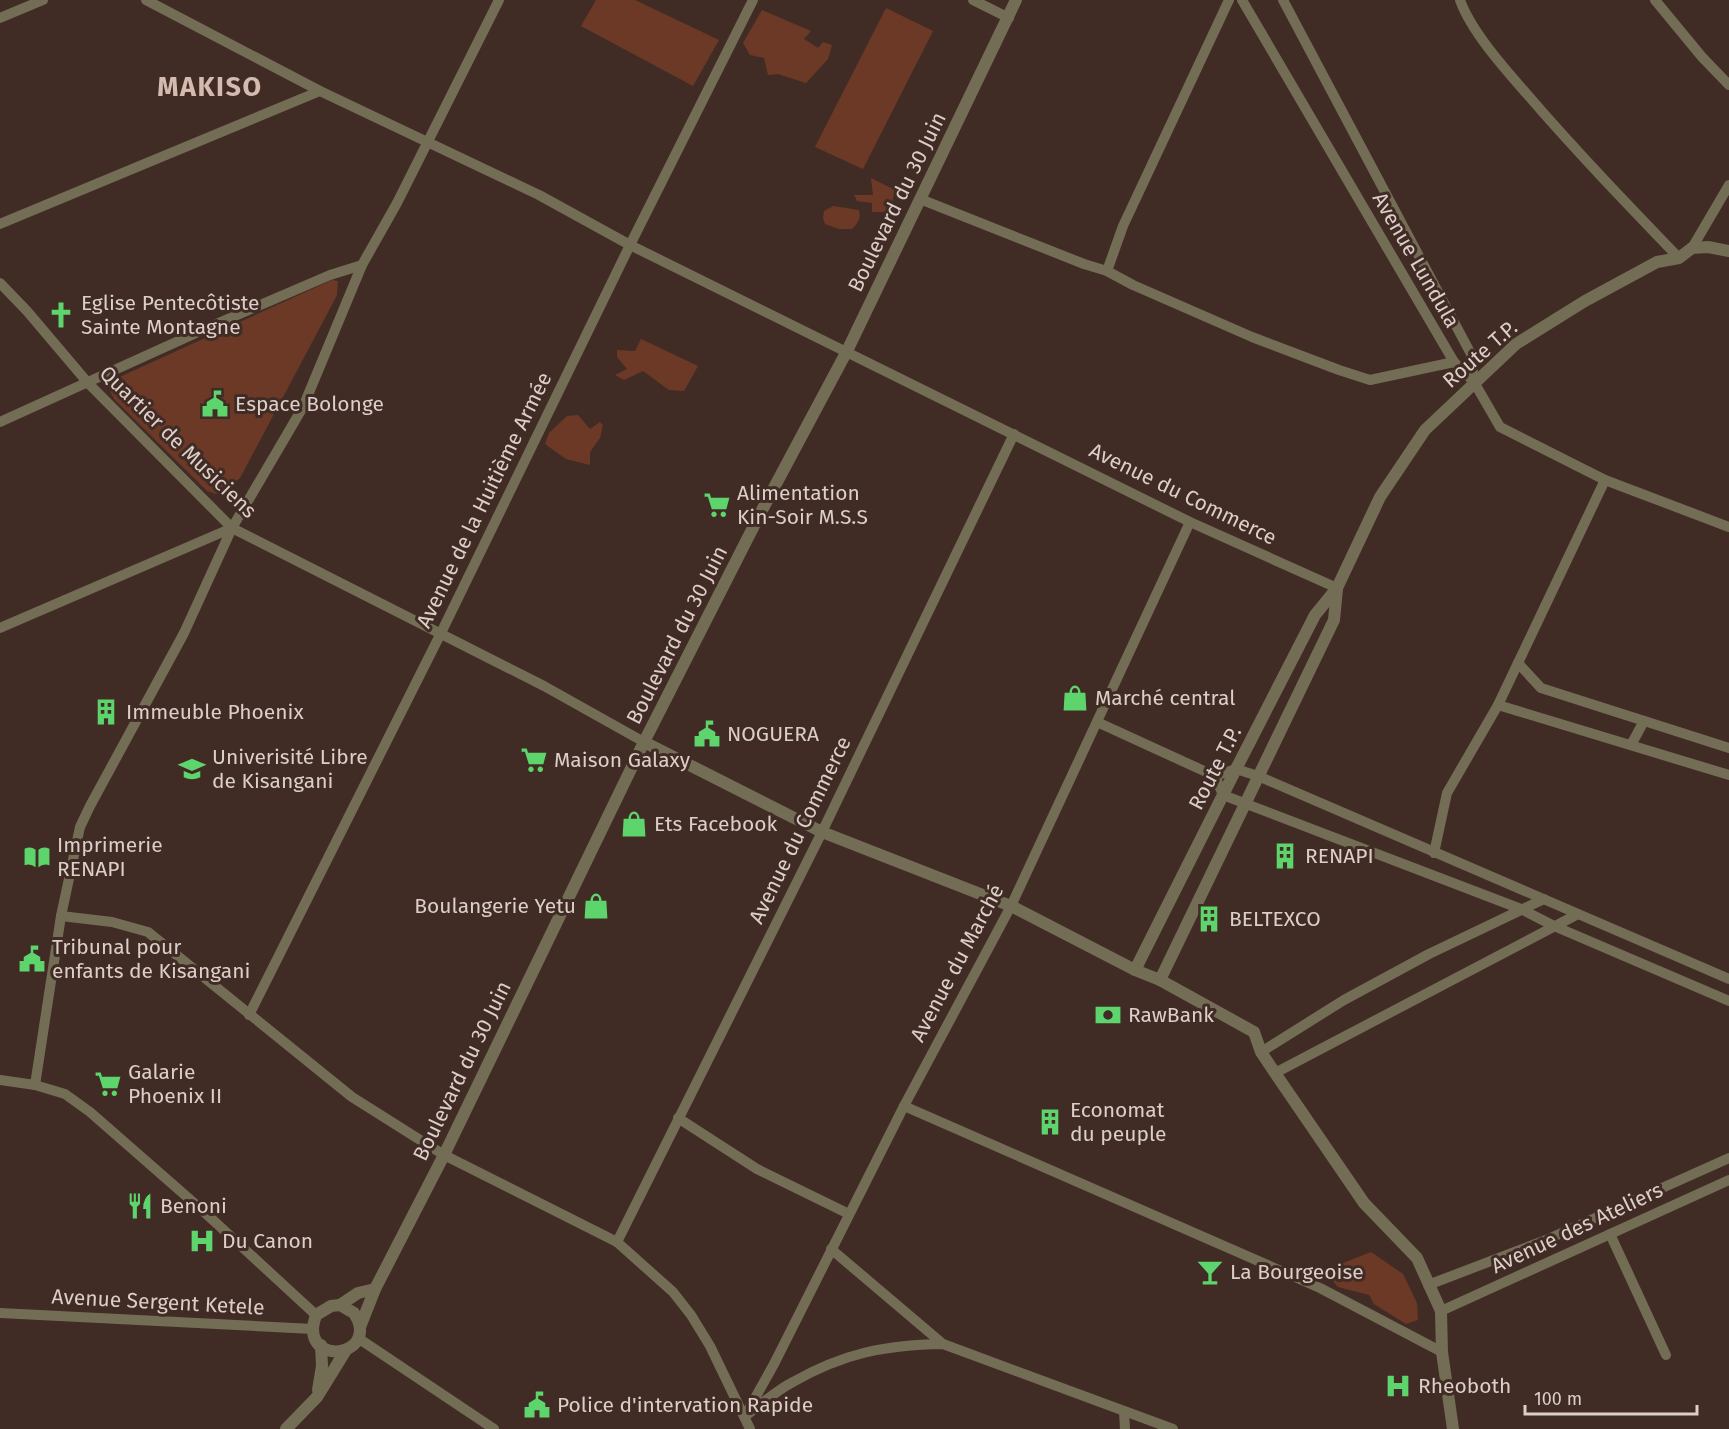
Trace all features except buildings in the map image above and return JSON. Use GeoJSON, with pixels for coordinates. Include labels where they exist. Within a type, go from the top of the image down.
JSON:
{"type":"FeatureCollection","features":[{"type":"Feature","properties":{"kind":"street"},"geometry":{"type":"LineString","coordinates":[[0,18],[43,0]]}},
{"type":"Feature","properties":{"kind":"street","name":"Avenue du Commerce"},"geometry":{"type":"LineString","coordinates":[[146,0],[320,91],[539,195],[630,245],[1190,522],[1337,588]]}},
{"type":"Feature","properties":{"kind":"street"},"geometry":{"type":"LineString","coordinates":[[35,1085],[61,916],[80,827],[184,633],[232,528],[303,407],[362,265],[397,203],[499,0]]}},
{"type":"Feature","properties":{"kind":"street","name":"Avenue de la Huitième Armée"},"geometry":{"type":"LineString","coordinates":[[249,1015],[440,635],[630,245],[753,0]]}},
{"type":"Feature","properties":{"kind":"street"},"geometry":{"type":"LineString","coordinates":[[973,0],[1009,18]]}},
{"type":"Feature","properties":{"kind":"street","name":"Boulevard du 30 Juin"},"geometry":{"type":"LineString","coordinates":[[359,1333],[375,1288],[444,1155],[644,742],[761,512],[847,351],[1016,0]]}},
{"type":"Feature","properties":{"kind":"street"},"geometry":{"type":"LineString","coordinates":[[1107,271],[1123,225],[1229,0]]}},
{"type":"Feature","properties":{"kind":"street","name":"Avenue Lundula"},"geometry":{"type":"LineString","coordinates":[[1242,0],[1454,362],[1474,382]]}},
{"type":"Feature","properties":{"kind":"street","name":"Avenue Lundula"},"geometry":{"type":"LineString","coordinates":[[1283,0],[1471,354],[1474,382]]}},
{"type":"Feature","properties":{"kind":"street"},"geometry":{"type":"LineString","coordinates":[[1460,0],[1483,39],[1512,78],[1576,152],[1679,258]]}},
{"type":"Feature","properties":{"kind":"street"},"geometry":{"type":"LineString","coordinates":[[1655,0],[1702,57],[1729,85]]}},
{"type":"Feature","properties":{"kind":"street"},"geometry":{"type":"LineString","coordinates":[[0,224],[320,91]]}},
{"type":"Feature","properties":{"kind":"street"},"geometry":{"type":"LineString","coordinates":[[1692,248],[1729,185]]}},
{"type":"Feature","properties":{"kind":"street"},"geometry":{"type":"LineString","coordinates":[[920,199],[1107,271],[1133,285],[1252,337],[1370,380],[1454,362]]}},
{"type":"Feature","properties":{"kind":"street"},"geometry":{"type":"LineString","coordinates":[[1692,248],[1708,247],[1729,251]]}},
{"type":"Feature","properties":{"kind":"street","name":"Route T.P."},"geometry":{"type":"LineString","coordinates":[[1135,970],[1315,615],[1337,588],[1380,497],[1425,430],[1516,344],[1656,261],[1679,258],[1692,248]]}},
{"type":"Feature","properties":{"kind":"street"},"geometry":{"type":"LineString","coordinates":[[0,422],[311,283],[362,265]]}},
{"type":"Feature","properties":{"kind":"street","name":"Quartier de Musiciens"},"geometry":{"type":"LineString","coordinates":[[0,283],[27,311],[87,383],[232,528],[544,686],[644,742]]}},
{"type":"Feature","properties":{"kind":"street"},"geometry":{"type":"LineString","coordinates":[[1474,382],[1500,427],[1517,437],[1605,480],[1729,527]]}},
{"type":"Feature","properties":{"kind":"street","name":"Avenue du Commerce"},"geometry":{"type":"LineString","coordinates":[[617,1242],[822,832],[1014,434]]}},
{"type":"Feature","properties":{"kind":"street"},"geometry":{"type":"LineString","coordinates":[[1434,853],[1447,793],[1498,705],[1605,480]]}},
{"type":"Feature","properties":{"kind":"street","name":"Avenue du Marché"},"geometry":{"type":"LineString","coordinates":[[746,1416],[904,1106],[1011,906],[1190,522]]}},
{"type":"Feature","properties":{"kind":"street"},"geometry":{"type":"LineString","coordinates":[[0,628],[232,528]]}},
{"type":"Feature","properties":{"kind":"street","name":"Route T.P."},"geometry":{"type":"LineString","coordinates":[[1160,980],[1334,621],[1337,588]]}},
{"type":"Feature","properties":{"kind":"street"},"geometry":{"type":"LineString","coordinates":[[1518,663],[1541,688],[1729,748]]}},
{"type":"Feature","properties":{"kind":"street"},"geometry":{"type":"LineString","coordinates":[[1498,705],[1729,775]]}},
{"type":"Feature","properties":{"kind":"street"},"geometry":{"type":"LineString","coordinates":[[1630,745],[1644,721]]}},
{"type":"Feature","properties":{"kind":"street"},"geometry":{"type":"LineString","coordinates":[[1097,722],[1215,776],[1223,795],[1521,909],[1554,926],[1729,1001]]}},
{"type":"Feature","properties":{"kind":"street"},"geometry":{"type":"LineString","coordinates":[[644,742],[822,832],[1011,906],[1135,970],[1160,980],[1254,1032],[1275,1074],[1364,1203],[1418,1258],[1441,1311],[1442,1352],[1453,1429]]}},
{"type":"Feature","properties":{"kind":"street"},"geometry":{"type":"LineString","coordinates":[[1215,776],[1236,768],[1258,776],[1729,979]]}},
{"type":"Feature","properties":{"kind":"street"},"geometry":{"type":"LineString","coordinates":[[1262,1052],[1344,1000],[1429,954],[1544,899]]}},
{"type":"Feature","properties":{"kind":"street"},"geometry":{"type":"LineString","coordinates":[[1275,1074],[1578,914]]}},
{"type":"Feature","properties":{"kind":"street"},"geometry":{"type":"LineString","coordinates":[[61,916],[112,922],[148,932],[352,1097],[444,1155],[617,1242],[673,1292],[691,1315],[710,1346],[746,1416],[750,1429]]}},
{"type":"Feature","properties":{"kind":"street"},"geometry":{"type":"LineString","coordinates":[[0,1080],[35,1085],[64,1094],[90,1112],[202,1210],[316,1315]]}},
{"type":"Feature","properties":{"kind":"street"},"geometry":{"type":"LineString","coordinates":[[904,1106],[1320,1288],[1442,1352]]}},
{"type":"Feature","properties":{"kind":"street"},"geometry":{"type":"LineString","coordinates":[[678,1118],[757,1169],[849,1214]]}},
{"type":"Feature","properties":{"kind":"street"},"geometry":{"type":"LineString","coordinates":[[1428,1285],[1546,1240],[1729,1158]]}},
{"type":"Feature","properties":{"kind":"street","name":"Avenue des Ateliers"},"geometry":{"type":"LineString","coordinates":[[1441,1311],[1729,1180]]}},
{"type":"Feature","properties":{"kind":"street"},"geometry":{"type":"LineString","coordinates":[[1610,1234],[1666,1355]]}},
{"type":"Feature","properties":{"kind":"street"},"geometry":{"type":"LineString","coordinates":[[831,1249],[943,1344],[1173,1429]]}},
{"type":"Feature","properties":{"kind":"street"},"geometry":{"type":"LineString","coordinates":[[346,1350],[332,1351],[321,1346],[315,1338],[313,1329],[316,1315],[331,1306],[340,1305],[358,1293],[375,1288]]}},
{"type":"Feature","properties":{"kind":"street"},"geometry":{"type":"LineString","coordinates":[[286,1429],[317,1397],[359,1333],[354,1312],[340,1305]]}},
{"type":"Feature","properties":{"kind":"street","name":"Avenue Sergent Ketele"},"geometry":{"type":"LineString","coordinates":[[0,1313],[313,1329]]}},
{"type":"Feature","properties":{"kind":"street"},"geometry":{"type":"LineString","coordinates":[[359,1333],[494,1429]]}},
{"type":"Feature","properties":{"kind":"street"},"geometry":{"type":"LineString","coordinates":[[746,1416],[791,1382],[829,1364],[868,1350],[904,1344],[943,1344]]}},
{"type":"Feature","properties":{"kind":"street"},"geometry":{"type":"LineString","coordinates":[[317,1397],[322,1366],[321,1346]]}},
{"type":"Feature","properties":{"kind":"street"},"geometry":{"type":"LineString","coordinates":[[1124,1411],[1125,1429]]}},
{"type":"Feature","properties":{"kind":"shaded area"},"geometry":{"type":"Polygon","coordinates":[[[596,0],[635,0],[719,40],[693,86],[581,26],[596,0]]]}},
{"type":"Feature","properties":{"kind":"shaded area"},"geometry":{"type":"Polygon","coordinates":[[[886,8],[933,31],[863,169],[815,147],[886,8]]]}},
{"type":"Feature","properties":{"kind":"shaded area"},"geometry":{"type":"Polygon","coordinates":[[[762,10],[811,31],[804,39],[818,48],[823,42],[832,45],[828,59],[806,83],[778,74],[768,75],[764,58],[750,55],[743,43],[762,10]]]}},
{"type":"Feature","properties":{"kind":"shaded area"},"geometry":{"type":"Polygon","coordinates":[[[871,178],[895,190],[890,212],[872,212],[872,203],[857,201],[854,195],[873,195],[871,178]]]}},
{"type":"Feature","properties":{"kind":"shaded area"},"geometry":{"type":"Polygon","coordinates":[[[833,206],[859,210],[860,216],[852,229],[839,229],[825,224],[824,211],[833,206]]]}},
{"type":"Feature","properties":{"kind":"shaded area"},"geometry":{"type":"Polygon","coordinates":[[[332,280],[338,281],[337,295],[240,478],[228,488],[216,494],[207,491],[114,399],[109,389],[113,380],[332,280]]]}},
{"type":"Feature","properties":{"kind":"shaded area"},"geometry":{"type":"Polygon","coordinates":[[[641,339],[698,366],[684,391],[669,390],[643,371],[624,380],[615,375],[627,369],[617,357],[617,350],[635,351],[641,339]]]}},
{"type":"Feature","properties":{"kind":"shaded area"},"geometry":{"type":"Polygon","coordinates":[[[578,415],[590,429],[600,422],[603,425],[600,438],[590,452],[590,465],[566,459],[545,444],[549,433],[567,416],[578,415]]]}},
{"type":"Feature","properties":{"kind":"shaded area"},"geometry":{"type":"Polygon","coordinates":[[[1371,1252],[1403,1274],[1417,1303],[1418,1320],[1406,1324],[1374,1304],[1369,1295],[1338,1287],[1332,1280],[1338,1265],[1371,1252]]]}},
{"type":"Feature","properties":{"kind":"place","name":"Eglise Pentecôtiste Sainte Montagne"},"geometry":{"type":"Point","coordinates":[61,315]}},
{"type":"Feature","properties":{"kind":"place","name":"Espace Bolonge"},"geometry":{"type":"Point","coordinates":[215,404]}},
{"type":"Feature","properties":{"kind":"place","name":"Alimentation Kin-Soir M.S.S"},"geometry":{"type":"Point","coordinates":[717,505]}},
{"type":"Feature","properties":{"kind":"place","name":"Marché central"},"geometry":{"type":"Point","coordinates":[1075,698]}},
{"type":"Feature","properties":{"kind":"place","name":"Immeuble Phoenix"},"geometry":{"type":"Point","coordinates":[106,712]}},
{"type":"Feature","properties":{"kind":"place","name":"NOGUERA"},"geometry":{"type":"Point","coordinates":[707,734]}},
{"type":"Feature","properties":{"kind":"place","name":"Maison Galaxy"},"geometry":{"type":"Point","coordinates":[534,760]}},
{"type":"Feature","properties":{"kind":"place","name":"Univerisité Libre de Kisangani"},"geometry":{"type":"Point","coordinates":[192,769]}},
{"type":"Feature","properties":{"kind":"place","name":"Ets Facebook"},"geometry":{"type":"Point","coordinates":[634,824]}},
{"type":"Feature","properties":{"kind":"place","name":"RENAPI"},"geometry":{"type":"Point","coordinates":[1285,856]}},
{"type":"Feature","properties":{"kind":"place","name":"Imprimerie RENAPI"},"geometry":{"type":"Point","coordinates":[37,857]}},
{"type":"Feature","properties":{"kind":"place","name":"Boulangerie Yetu"},"geometry":{"type":"Point","coordinates":[596,906]}},
{"type":"Feature","properties":{"kind":"place","name":"BELTEXCO"},"geometry":{"type":"Point","coordinates":[1209,919]}},
{"type":"Feature","properties":{"kind":"place","name":"Tribunal pour enfants de Kisangani"},"geometry":{"type":"Point","coordinates":[32,959]}},
{"type":"Feature","properties":{"kind":"place","name":"RawBank"},"geometry":{"type":"Point","coordinates":[1108,1015]}},
{"type":"Feature","properties":{"kind":"place","name":"Galarie Phoenix II"},"geometry":{"type":"Point","coordinates":[108,1084]}},
{"type":"Feature","properties":{"kind":"place","name":"Economat du peuple"},"geometry":{"type":"Point","coordinates":[1050,1122]}},
{"type":"Feature","properties":{"kind":"place","name":"Benoni"},"geometry":{"type":"Point","coordinates":[140,1206]}},
{"type":"Feature","properties":{"kind":"place","name":"Du Canon"},"geometry":{"type":"Point","coordinates":[202,1241]}},
{"type":"Feature","properties":{"kind":"place","name":"La Bourgeoise"},"geometry":{"type":"Point","coordinates":[1210,1272]}},
{"type":"Feature","properties":{"kind":"place","name":"Rheoboth"},"geometry":{"type":"Point","coordinates":[1398,1386]}},
{"type":"Feature","properties":{"kind":"place","name":"Police d'intervation Rapide"},"geometry":{"type":"Point","coordinates":[537,1405]}},
{"type":"Feature","properties":{"kind":"district","name":"MAKISO"},"geometry":{"type":"Point","coordinates":[210,87]}}]}
